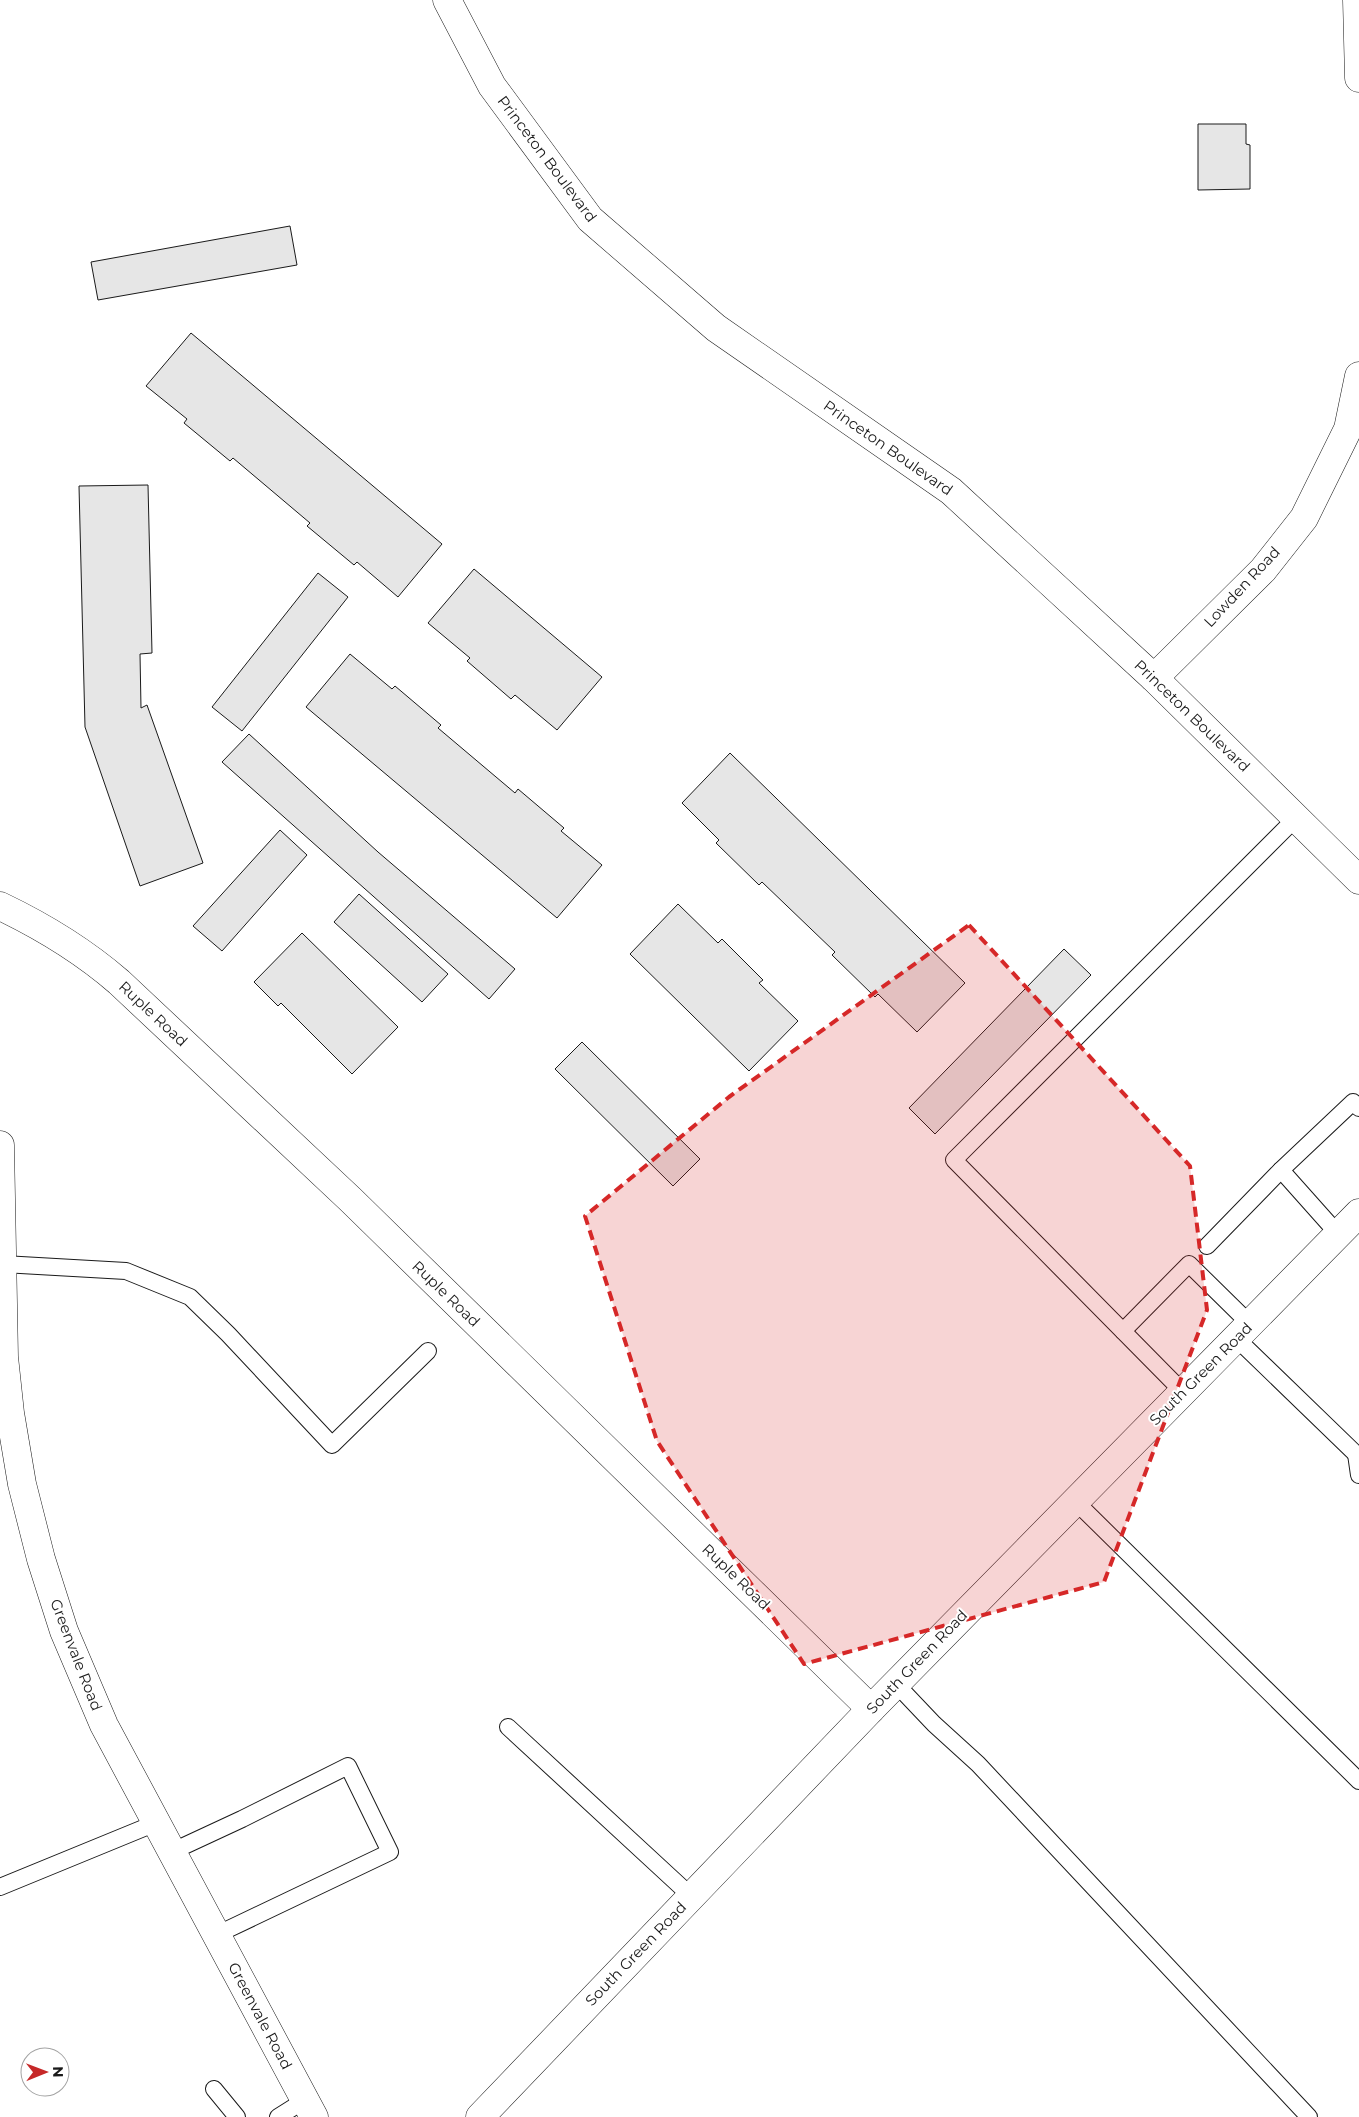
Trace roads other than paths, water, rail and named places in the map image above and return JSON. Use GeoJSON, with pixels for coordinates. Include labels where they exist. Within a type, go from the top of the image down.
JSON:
{"type":"FeatureCollection","features":[{"type":"Feature","properties":{"kind":"street","name":"Princeton Boulevard"},"geometry":{"type":"LineString","coordinates":[[447,0],[492,86],[590,219],[716,328],[951,491],[1154,678],[1359,880]]}},
{"type":"Feature","properties":{"kind":"street"},"geometry":{"type":"LineString","coordinates":[[1357,0],[1359,78]]}},
{"type":"Feature","properties":{"kind":"street","name":"Lowden Road"},"geometry":{"type":"LineString","coordinates":[[1154,678],[1263,570],[1304,518],[1348,429],[1359,376]]}},
{"type":"Feature","properties":{"kind":"street","name":"Ruple Road"},"geometry":{"type":"LineString","coordinates":[[0,906],[58,936],[92,958],[119,982],[350,1200],[871,1709]]}},
{"type":"Feature","properties":{"kind":"street","name":"Greenvale Road"},"geometry":{"type":"LineString","coordinates":[[0,1145],[4,1357],[10,1413],[22,1484],[41,1559],[64,1631],[104,1726],[310,2108]]}},
{"type":"Feature","properties":{"kind":"street","name":"South Green Road"},"geometry":{"type":"LineString","coordinates":[[480,2117],[871,1709],[1359,1213]]}},
{"type":"Feature","properties":{"kind":"lane"},"geometry":{"type":"LineString","coordinates":[[1183,1392],[954,1160],[1296,818]]}},
{"type":"Feature","properties":{"kind":"lane"},"geometry":{"type":"LineString","coordinates":[[1207,1246],[1281,1170],[1352,1102],[1359,1108]]}},
{"type":"Feature","properties":{"kind":"lane"},"geometry":{"type":"LineString","coordinates":[[1281,1170],[1338,1234]]}},
{"type":"Feature","properties":{"kind":"lane"},"geometry":{"type":"LineString","coordinates":[[3,1264],[126,1271],[190,1297],[228,1334],[332,1445],[428,1350]]}},
{"type":"Feature","properties":{"kind":"lane"},"geometry":{"type":"LineString","coordinates":[[1123,1331],[1189,1264],[1243,1331],[1357,1456],[1359,1475]]}},
{"type":"Feature","properties":{"kind":"lane"},"geometry":{"type":"LineString","coordinates":[[1075,1501],[1359,1781]]}},
{"type":"Feature","properties":{"kind":"lane"},"geometry":{"type":"LineString","coordinates":[[896,1684],[978,1764],[1308,2117]]}},
{"type":"Feature","properties":{"kind":"lane"},"geometry":{"type":"LineString","coordinates":[[508,1727],[692,1896]]}},
{"type":"Feature","properties":{"kind":"lane"},"geometry":{"type":"LineString","coordinates":[[172,1852],[348,1766],[390,1852],[216,1935]]}},
{"type":"Feature","properties":{"kind":"lane"},"geometry":{"type":"LineString","coordinates":[[0,1887],[156,1823]]}},
{"type":"Feature","properties":{"kind":"lane"},"geometry":{"type":"LineString","coordinates":[[214,2089],[237,2117]]}},
{"type":"Feature","properties":{"kind":"lane"},"geometry":{"type":"LineString","coordinates":[[278,2117],[310,2108]]}}]}
